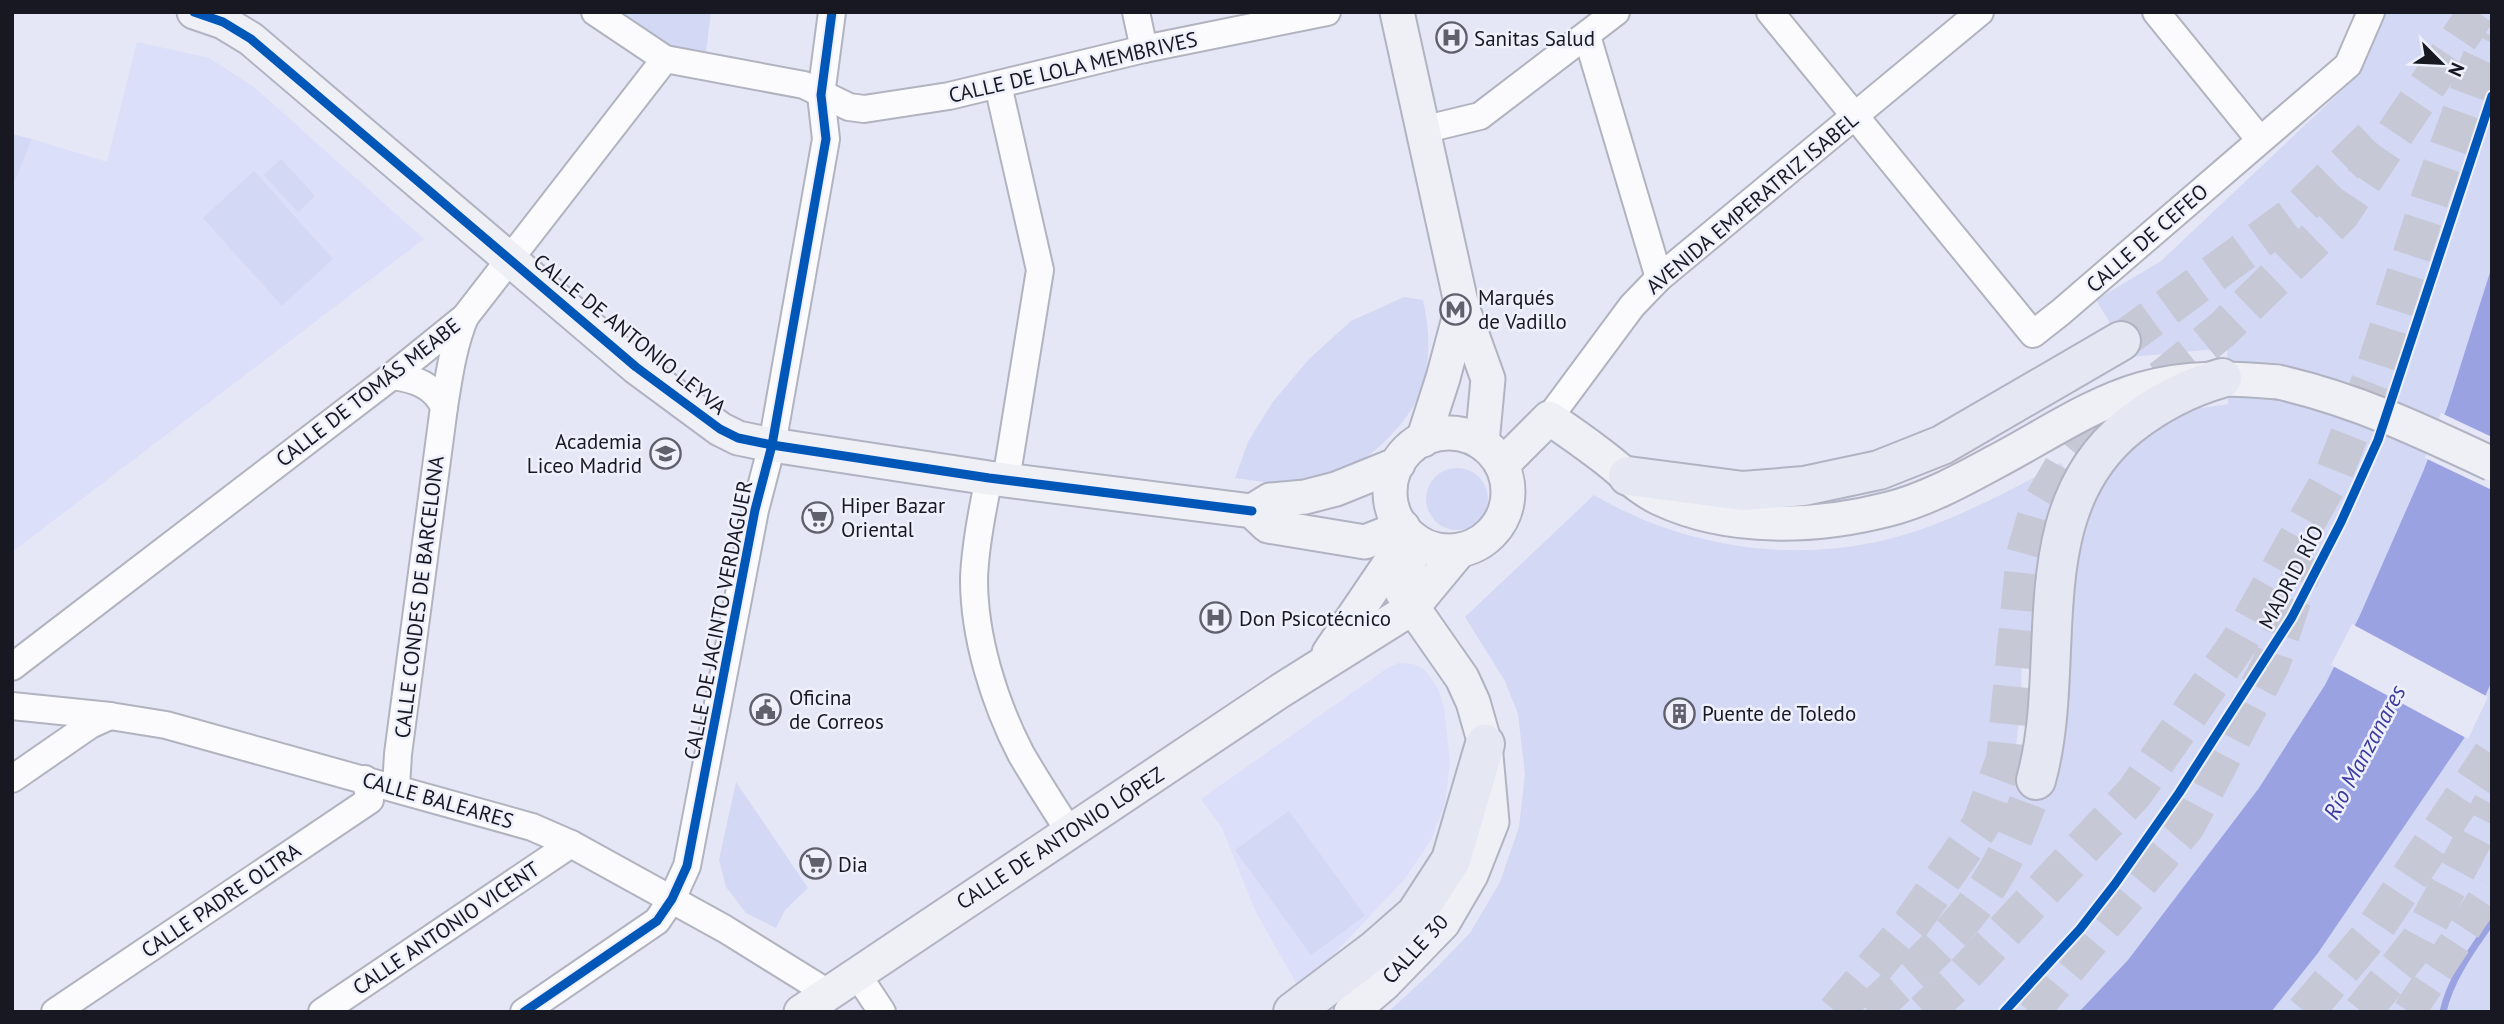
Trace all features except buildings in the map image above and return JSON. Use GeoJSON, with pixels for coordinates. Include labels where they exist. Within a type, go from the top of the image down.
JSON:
{"type":"FeatureCollection","features":[{"type":"Feature","properties":{"kind":"highway"},"geometry":{"type":"LineString","coordinates":[[1628,476],[1743,491],[1804,486],[1879,470],[1942,445],[2121,341]]}},
{"type":"Feature","properties":{"kind":"highway"},"geometry":{"type":"LineString","coordinates":[[2036,780],[2044,754],[2049,718],[2056,574],[2064,526],[2080,485],[2099,453],[2147,412],[2196,385],[2222,378]]}},
{"type":"Feature","properties":{"kind":"highway"},"geometry":{"type":"LineString","coordinates":[[1293,1012],[1375,950],[1416,914],[1451,860],[1485,744]]}},
{"type":"Feature","properties":{"kind":"highway"},"geometry":{"type":"LineString","coordinates":[[1326,1012],[1367,979],[1425,924],[1462,866],[1479,816],[1485,744]]}},
{"type":"Feature","properties":{"kind":"main road","name":"CALLE DE ANTONIO LEYVA"},"geometry":{"type":"LineString","coordinates":[[194,12],[223,22],[251,39],[636,367],[699,415],[738,438],[997,479],[1252,511],[1268,526],[1365,542],[1409,534]]}},
{"type":"Feature","properties":{"kind":"main road"},"geometry":{"type":"LineString","coordinates":[[1397,12],[1462,307],[1488,379],[1492,454],[1508,487],[1507,505],[1501,521],[1491,534],[1477,545],[1460,550],[1436,550],[1409,534],[1393,509],[1391,494],[1392,479],[1408,450],[1423,440],[1445,433],[1471,437],[1492,454]]}},
{"type":"Feature","properties":{"kind":"main road"},"geometry":{"type":"LineString","coordinates":[[1423,440],[1462,307]]}},
{"type":"Feature","properties":{"kind":"main road"},"geometry":{"type":"LineString","coordinates":[[1492,454],[1549,418],[1659,498],[1695,511],[1780,524],[1846,518],[1891,509],[1924,496],[1993,464],[2109,401],[2141,389],[2178,381],[2222,378],[2278,383],[2314,390],[2401,421],[2492,464]]}},
{"type":"Feature","properties":{"kind":"main road","name":"CALLE DE ANTONIO LEYVA"},"geometry":{"type":"LineString","coordinates":[[1252,511],[1270,500],[1336,489],[1398,464]]}},
{"type":"Feature","properties":{"kind":"main road"},"geometry":{"type":"LineString","coordinates":[[1409,534],[1402,592],[1412,608]]}},
{"type":"Feature","properties":{"kind":"main road","name":"CALLE DE ANTONIO LÓPEZ"},"geometry":{"type":"LineString","coordinates":[[1319,666],[1409,534]]}},
{"type":"Feature","properties":{"kind":"main road","name":"CALLE DE ANTONIO LÓPEZ"},"geometry":{"type":"LineString","coordinates":[[815,1002],[1319,666],[1412,608],[1460,550]]}},
{"type":"Feature","properties":{"kind":"main road","name":"CALLE 30"},"geometry":{"type":"LineString","coordinates":[[1351,1012],[1384,984],[1443,923],[1471,875],[1492,822],[1485,744],[1473,702],[1462,678],[1412,608]]}},
{"type":"Feature","properties":{"kind":"street"},"geometry":{"type":"LineString","coordinates":[[595,12],[665,59]]}},
{"type":"Feature","properties":{"kind":"street","name":"CALLE DE JACINTO VERDAGUER"},"geometry":{"type":"LineString","coordinates":[[524,1012],[657,921],[672,899],[687,866],[755,510],[772,445],[827,139],[821,95],[832,12]]}},
{"type":"Feature","properties":{"kind":"street"},"geometry":{"type":"LineString","coordinates":[[1136,12],[1144,49]]}},
{"type":"Feature","properties":{"kind":"street","name":"CALLE DE LOLA MEMBRIVES"},"geometry":{"type":"LineString","coordinates":[[665,59],[804,85],[849,107],[864,109],[949,96],[1144,49],[1327,12]]}},
{"type":"Feature","properties":{"kind":"street"},"geometry":{"type":"LineString","coordinates":[[1422,130],[1480,116],[1616,12]]}},
{"type":"Feature","properties":{"kind":"street"},"geometry":{"type":"LineString","coordinates":[[1770,12],[1855,116]]}},
{"type":"Feature","properties":{"kind":"street","name":"AVENIDA EMPERATRIZ ISABEL"},"geometry":{"type":"LineString","coordinates":[[1549,418],[1632,306],[1658,278],[1980,12]]}},
{"type":"Feature","properties":{"kind":"street"},"geometry":{"type":"LineString","coordinates":[[2156,12],[2260,140]]}},
{"type":"Feature","properties":{"kind":"street","name":"CALLE DE CEFEO"},"geometry":{"type":"LineString","coordinates":[[1855,116],[2033,334],[2348,65],[2371,12]]}},
{"type":"Feature","properties":{"kind":"street"},"geometry":{"type":"LineString","coordinates":[[1587,36],[1658,278]]}},
{"type":"Feature","properties":{"kind":"street","name":"CALLE DE TOMÁS MEABE"},"geometry":{"type":"LineString","coordinates":[[12,667],[465,317],[665,59]]}},
{"type":"Feature","properties":{"kind":"street"},"geometry":{"type":"LineString","coordinates":[[998,85],[1040,270],[997,479],[982,511],[974,578],[976,608],[983,650],[1000,704],[1021,753],[1069,831]]}},
{"type":"Feature","properties":{"kind":"street","name":"CALLE CONDES DE BARCELONA"},"geometry":{"type":"LineString","coordinates":[[396,787],[398,754],[444,407],[451,362],[465,317]]}},
{"type":"Feature","properties":{"kind":"street"},"geometry":{"type":"LineString","coordinates":[[392,376],[411,379],[431,388],[444,407]]}},
{"type":"Feature","properties":{"kind":"street","name":"CALLE BALEARES"},"geometry":{"type":"LineString","coordinates":[[12,706],[166,725],[532,827],[571,844],[725,929],[815,1002]]}},
{"type":"Feature","properties":{"kind":"street"},"geometry":{"type":"LineString","coordinates":[[12,779],[90,724],[110,716]]}},
{"type":"Feature","properties":{"kind":"street","name":"CALLE PADRE OLTRA"},"geometry":{"type":"LineString","coordinates":[[55,1012],[370,800],[365,779]]}},
{"type":"Feature","properties":{"kind":"street","name":"CALLE ANTONIO VICENT"},"geometry":{"type":"LineString","coordinates":[[322,1012],[571,844]]}},
{"type":"Feature","properties":{"kind":"street"},"geometry":{"type":"LineString","coordinates":[[857,974],[882,1012]]}},
{"type":"Feature","properties":{"kind":"shaded area"},"geometry":{"type":"Polygon","coordinates":[[[595,12],[711,12],[704,67],[595,12]]]}},
{"type":"Feature","properties":{"kind":"shaded area"},"geometry":{"type":"Polygon","coordinates":[[[2382,12],[2492,12],[2492,1012],[1388,1012],[1470,933],[1500,882],[1519,827],[1525,774],[1518,714],[1505,681],[1465,617],[1594,495],[1625,512],[1658,525],[1728,544],[1763,549],[1835,548],[1871,543],[1921,530],[1992,499],[2061,463],[2069,473],[2041,632],[2022,640],[2021,704],[2013,772],[2052,791],[2059,750],[2074,553],[2092,492],[2138,438],[2188,410],[2228,404],[2227,348],[2131,357],[2096,300],[2161,261],[2354,79],[2382,12]]]}},
{"type":"Feature","properties":{"kind":"shaded area"},"geometry":{"type":"Polygon","coordinates":[[[137,42],[209,58],[254,87],[424,239],[12,552],[12,188],[32,139],[107,162],[137,42]]]}},
{"type":"Feature","properties":{"kind":"shaded area"},"geometry":{"type":"Polygon","coordinates":[[[12,134],[32,139],[12,188],[12,134]]]}},
{"type":"Feature","properties":{"kind":"shaded area"},"geometry":{"type":"Polygon","coordinates":[[[281,159],[315,196],[298,212],[264,175],[281,159]]]}},
{"type":"Feature","properties":{"kind":"shaded area"},"geometry":{"type":"Polygon","coordinates":[[[254,171],[333,259],[282,306],[203,218],[254,171]]]}},
{"type":"Feature","properties":{"kind":"shaded area"},"geometry":{"type":"Polygon","coordinates":[[[1404,297],[1423,300],[1428,350],[1419,396],[1398,428],[1369,456],[1336,476],[1320,482],[1290,484],[1235,478],[1248,442],[1272,403],[1309,359],[1351,321],[1404,297]]]}},
{"type":"Feature","properties":{"kind":"shaded area"},"geometry":{"type":"Polygon","coordinates":[[[1457,468],[1469,470],[1479,477],[1486,487],[1486,511],[1479,521],[1469,528],[1457,530],[1445,528],[1435,521],[1428,511],[1426,499],[1428,487],[1435,477],[1445,470],[1457,468]]]}},
{"type":"Feature","properties":{"kind":"shaded area"},"geometry":{"type":"Polygon","coordinates":[[[1399,663],[1413,664],[1425,670],[1438,688],[1444,708],[1450,762],[1445,804],[1431,840],[1404,880],[1300,990],[1255,910],[1222,828],[1201,799],[1386,669],[1399,663]]]}},
{"type":"Feature","properties":{"kind":"shaded area"},"geometry":{"type":"Polygon","coordinates":[[[736,782],[808,888],[785,910],[776,928],[746,913],[726,887],[719,860],[736,782]]]}},
{"type":"Feature","properties":{"kind":"shaded area"},"geometry":{"type":"Polygon","coordinates":[[[1289,811],[1365,916],[1311,955],[1235,850],[1289,811]]]}},
{"type":"Feature","properties":{"kind":"water","name":"Río Manzanares"},"geometry":{"type":"Polygon","coordinates":[[[2492,266],[2492,681],[2469,731],[2318,953],[2271,1012],[2079,1012],[2128,960],[2259,788],[2325,685],[2360,615],[2423,472],[2448,405],[2492,266]]]}},
{"type":"Feature","properties":{"kind":"pier"},"geometry":{"type":"Polygon","coordinates":[[[2441,413],[2492,437],[2492,490],[2425,458],[2441,413]]]}},
{"type":"Feature","properties":{"kind":"pier"},"geometry":{"type":"Polygon","coordinates":[[[2352,624],[2488,697],[2468,739],[2331,665],[2352,624]]]}},
{"type":"Feature","properties":{"kind":"waterway"},"geometry":{"type":"LineString","coordinates":[[2443,1012],[2457,976],[2492,921]]}},
{"type":"Feature","properties":{"kind":"tunnel"},"geometry":{"type":"LineString","coordinates":[[1836,1012],[1911,924],[1980,826],[2005,759],[2025,555],[2038,510],[2065,463],[2097,425],[2168,374],[2223,329],[2340,215],[2477,12]]}},
{"type":"Feature","properties":{"kind":"tunnel"},"geometry":{"type":"LineString","coordinates":[[1924,1012],[1956,983],[2135,792],[2239,642],[2335,471],[2374,372],[2430,198],[2480,61],[2492,36]]}},
{"type":"Feature","properties":{"kind":"tunnel"},"geometry":{"type":"LineString","coordinates":[[2121,341],[2291,217],[2373,137]]}},
{"type":"Feature","properties":{"kind":"tunnel"},"geometry":{"type":"LineString","coordinates":[[2030,1012],[2186,826],[2271,664],[2307,556]]}},
{"type":"Feature","properties":{"kind":"tunnel"},"geometry":{"type":"LineString","coordinates":[[2305,1012],[2372,933],[2492,754]]}},
{"type":"Feature","properties":{"kind":"tunnel"},"geometry":{"type":"LineString","coordinates":[[1869,1012],[1934,951],[1978,901],[2016,833],[2036,780]]}},
{"type":"Feature","properties":{"kind":"tunnel"},"geometry":{"type":"LineString","coordinates":[[2362,1012],[2419,941],[2492,804]]}},
{"type":"Feature","properties":{"kind":"tunnel"},"geometry":{"type":"LineString","coordinates":[[2409,1012],[2492,887]]}},
{"type":"Feature","properties":{"kind":"cycle path"},"geometry":{"type":"LineString","coordinates":[[194,12],[223,22],[251,39],[636,367],[720,429],[738,438],[989,478],[1252,511]]}},
{"type":"Feature","properties":{"kind":"cycle path"},"geometry":{"type":"LineString","coordinates":[[524,1012],[657,921],[672,899],[687,866],[755,510],[772,445],[826,139],[821,95],[832,12]]}},
{"type":"Feature","properties":{"kind":"cycle path","name":"MADRID RÍO"},"geometry":{"type":"LineString","coordinates":[[2004,1012],[2080,929],[2115,884],[2179,793],[2292,617],[2341,522],[2378,440],[2492,96]]}},
{"type":"Feature","properties":{"kind":"place","name":"Sanitas Salud"},"geometry":{"type":"Point","coordinates":[1451,38]}},
{"type":"Feature","properties":{"kind":"place","name":"Marqués de Vadillo"},"geometry":{"type":"Point","coordinates":[1455,309]}},
{"type":"Feature","properties":{"kind":"place","name":"Academia Liceo Madrid"},"geometry":{"type":"Point","coordinates":[665,453]}},
{"type":"Feature","properties":{"kind":"place","name":"Hiper Bazar Oriental"},"geometry":{"type":"Point","coordinates":[818,517]}},
{"type":"Feature","properties":{"kind":"place","name":"Don Psicotécnico"},"geometry":{"type":"Point","coordinates":[1216,618]}},
{"type":"Feature","properties":{"kind":"place","name":"Oficina de Correos"},"geometry":{"type":"Point","coordinates":[766,709]}},
{"type":"Feature","properties":{"kind":"place","name":"Puente de Toledo"},"geometry":{"type":"Point","coordinates":[1679,713]}},
{"type":"Feature","properties":{"kind":"place","name":"Dia"},"geometry":{"type":"Point","coordinates":[815,864]}}]}
